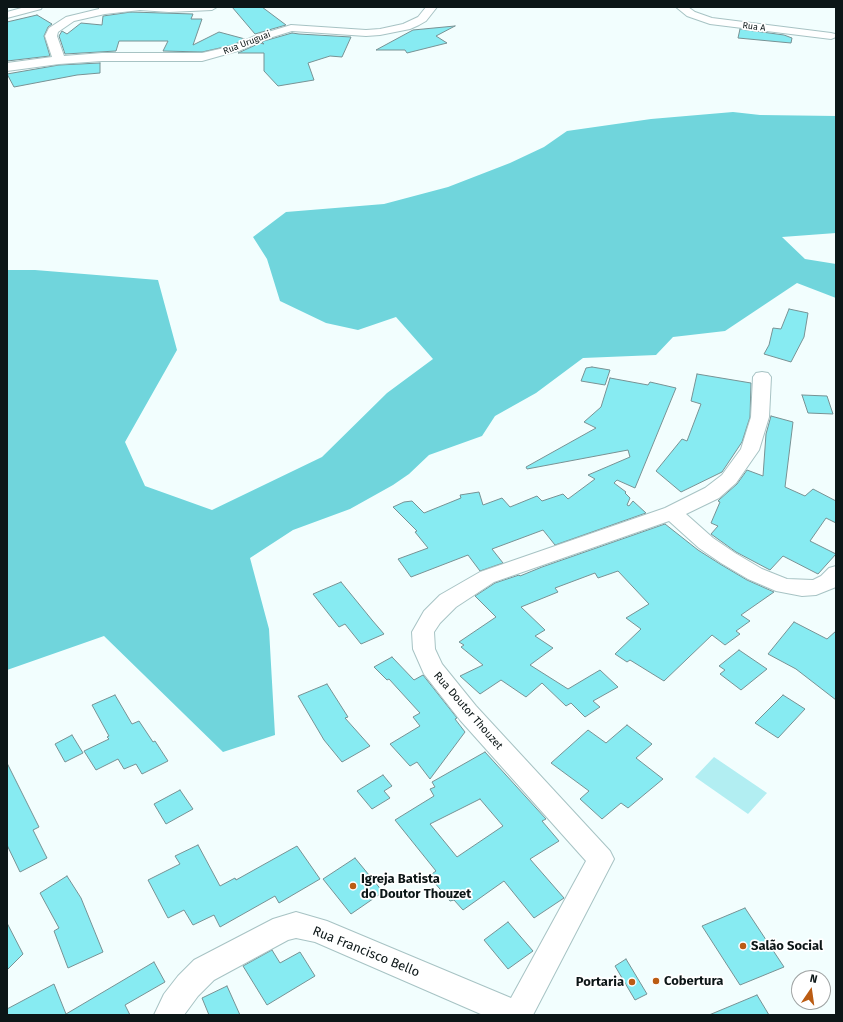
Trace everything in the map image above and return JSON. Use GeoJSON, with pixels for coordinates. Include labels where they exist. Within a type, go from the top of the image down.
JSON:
{"type":"FeatureCollection","features":[{"type":"Feature","properties":{"kind":"street"},"geometry":{"type":"LineString","coordinates":[[7,15],[37,7]]}},
{"type":"Feature","properties":{"kind":"street"},"geometry":{"type":"LineString","coordinates":[[59,60],[51,36],[53,30],[70,19],[105,9],[140,7],[184,9],[212,7]]}},
{"type":"Feature","properties":{"kind":"street","name":"Rua Uruguai"},"geometry":{"type":"LineString","coordinates":[[7,68],[59,60],[102,57],[202,57],[230,51],[270,34],[291,28],[314,28],[366,33],[386,31],[406,28],[422,19],[432,7]]}},
{"type":"Feature","properties":{"kind":"street","name":"Rua A"},"geometry":{"type":"LineString","coordinates":[[681,7],[691,14],[710,21],[831,36]]}},
{"type":"Feature","properties":{"kind":"street"},"geometry":{"type":"LineString","coordinates":[[762,377],[760,417],[750,450],[729,479],[712,493],[672,513],[706,543],[728,558],[755,574],[784,586],[802,588],[816,587],[829,581],[836,573]]}},
{"type":"Feature","properties":{"kind":"street","name":"Rua Doutor Thouzet"},"geometry":{"type":"LineString","coordinates":[[517,1015],[601,858],[468,713],[432,668],[424,649],[423,632],[432,617],[448,601],[487,577],[672,513]]}},
{"type":"Feature","properties":{"kind":"street","name":"Rua Francisco Bello"},"geometry":{"type":"LineString","coordinates":[[169,1015],[174,1004],[188,986],[204,970],[283,928],[296,926],[317,930],[517,1015]]}},
{"type":"Feature","properties":{"kind":"shaded area"},"geometry":{"type":"Polygon","coordinates":[[[733,112],[760,115],[836,116],[836,233],[782,237],[805,259],[836,264],[836,298],[797,283],[725,331],[673,337],[656,355],[583,358],[536,393],[495,416],[482,436],[429,455],[409,474],[393,485],[350,509],[293,530],[250,558],[269,629],[275,735],[223,752],[104,636],[7,670],[7,270],[35,270],[158,280],[177,350],[125,442],[145,486],[212,510],[322,457],[387,393],[433,359],[396,317],[358,330],[326,323],[280,301],[267,259],[253,237],[286,212],[384,204],[448,187],[510,163],[544,147],[567,131],[651,119],[733,112]]]}},
{"type":"Feature","properties":{"kind":"shaded area"},"geometry":{"type":"Polygon","coordinates":[[[714,757],[767,793],[748,814],[695,777],[714,757]]]}},
{"type":"Feature","properties":{"kind":"building"},"geometry":{"type":"Polygon","coordinates":[[[232,7],[262,7],[286,25],[255,34],[232,7]]]}},
{"type":"Feature","properties":{"kind":"building"},"geometry":{"type":"Polygon","coordinates":[[[131,12],[193,14],[191,19],[202,19],[193,45],[219,32],[245,39],[233,45],[202,52],[163,51],[168,41],[119,41],[116,51],[65,54],[59,36],[62,31],[67,34],[81,23],[102,25],[103,16],[131,12]]]}},
{"type":"Feature","properties":{"kind":"building"},"geometry":{"type":"Polygon","coordinates":[[[37,15],[52,24],[48,27],[44,36],[50,56],[7,61],[7,22],[37,15]]]}},
{"type":"Feature","properties":{"kind":"building"},"geometry":{"type":"Polygon","coordinates":[[[455,26],[436,36],[447,43],[407,53],[405,50],[376,50],[413,30],[455,26]]]}},
{"type":"Feature","properties":{"kind":"building"},"geometry":{"type":"Polygon","coordinates":[[[740,29],[784,35],[792,38],[791,43],[738,38],[740,29]]]}},
{"type":"Feature","properties":{"kind":"building"},"geometry":{"type":"Polygon","coordinates":[[[292,33],[351,37],[342,57],[330,56],[308,63],[314,80],[278,86],[264,71],[264,53],[238,53],[260,43],[264,44],[262,42],[264,41],[292,33]]]}},
{"type":"Feature","properties":{"kind":"building"},"geometry":{"type":"Polygon","coordinates":[[[100,63],[100,73],[77,75],[14,87],[7,74],[59,65],[100,63]]]}},
{"type":"Feature","properties":{"kind":"building"},"geometry":{"type":"Polygon","coordinates":[[[789,309],[808,313],[804,337],[791,362],[764,354],[769,345],[773,328],[781,329],[789,309]]]}},
{"type":"Feature","properties":{"kind":"building"},"geometry":{"type":"Polygon","coordinates":[[[592,367],[610,370],[605,385],[581,381],[586,368],[592,367]]]}},
{"type":"Feature","properties":{"kind":"building"},"geometry":{"type":"Polygon","coordinates":[[[697,374],[751,383],[750,417],[742,442],[722,472],[681,492],[656,471],[682,439],[687,441],[701,404],[691,401],[697,374]]]}},
{"type":"Feature","properties":{"kind":"building"},"geometry":{"type":"Polygon","coordinates":[[[610,378],[648,385],[650,382],[676,388],[635,488],[617,480],[614,483],[626,492],[625,493],[630,498],[627,505],[629,506],[633,501],[646,513],[555,545],[543,530],[492,549],[503,563],[480,571],[468,555],[411,577],[398,559],[428,548],[415,532],[417,531],[393,507],[404,502],[412,501],[424,513],[461,498],[460,495],[479,492],[483,505],[502,498],[510,507],[537,496],[542,501],[563,494],[568,499],[595,479],[588,475],[630,457],[628,450],[527,469],[526,467],[596,428],[584,422],[601,407],[610,378]]]}},
{"type":"Feature","properties":{"kind":"building"},"geometry":{"type":"Polygon","coordinates":[[[802,395],[827,396],[833,414],[808,413],[802,395]]]}},
{"type":"Feature","properties":{"kind":"building"},"geometry":{"type":"Polygon","coordinates":[[[771,416],[793,422],[785,487],[805,496],[813,489],[836,501],[836,523],[826,518],[810,541],[836,554],[818,574],[783,556],[770,570],[736,552],[711,534],[718,526],[711,523],[720,502],[718,501],[737,484],[747,470],[763,476],[766,434],[771,416]]]}},
{"type":"Feature","properties":{"kind":"building"},"geometry":{"type":"Polygon","coordinates":[[[665,524],[698,550],[720,564],[747,580],[774,592],[741,615],[750,621],[736,631],[740,634],[725,645],[712,635],[664,681],[630,660],[627,662],[615,654],[641,629],[626,618],[649,604],[618,571],[598,578],[595,573],[555,588],[558,592],[521,607],[545,630],[535,636],[553,648],[530,665],[568,689],[600,670],[618,687],[593,701],[600,707],[585,717],[571,703],[566,706],[542,683],[526,697],[501,680],[480,694],[460,676],[483,665],[461,647],[464,645],[459,642],[496,617],[475,596],[495,583],[519,575],[520,576],[665,524]]]}},
{"type":"Feature","properties":{"kind":"building"},"geometry":{"type":"Polygon","coordinates":[[[341,582],[384,634],[361,644],[345,624],[339,627],[313,594],[341,582]]]}},
{"type":"Feature","properties":{"kind":"building"},"geometry":{"type":"Polygon","coordinates":[[[794,622],[827,639],[836,631],[836,700],[796,669],[768,654],[794,622]]]}},
{"type":"Feature","properties":{"kind":"building"},"geometry":{"type":"Polygon","coordinates":[[[739,650],[767,669],[741,690],[720,674],[725,670],[719,666],[739,650]]]}},
{"type":"Feature","properties":{"kind":"building"},"geometry":{"type":"Polygon","coordinates":[[[392,657],[414,680],[423,675],[457,718],[455,719],[465,732],[430,779],[417,762],[410,766],[390,744],[420,726],[413,717],[420,713],[389,679],[387,680],[374,667],[392,657]]]}},
{"type":"Feature","properties":{"kind":"building"},"geometry":{"type":"Polygon","coordinates":[[[327,684],[348,717],[345,718],[370,746],[342,762],[324,740],[298,696],[327,684]]]}},
{"type":"Feature","properties":{"kind":"building"},"geometry":{"type":"Polygon","coordinates":[[[115,695],[132,724],[139,721],[153,742],[155,741],[168,761],[142,774],[136,764],[124,769],[118,759],[96,770],[84,751],[109,739],[107,737],[109,736],[92,705],[115,695]]]}},
{"type":"Feature","properties":{"kind":"building"},"geometry":{"type":"Polygon","coordinates":[[[783,695],[805,709],[778,738],[755,723],[783,695]]]}},
{"type":"Feature","properties":{"kind":"building"},"geometry":{"type":"Polygon","coordinates":[[[627,725],[652,744],[636,758],[663,779],[628,808],[621,803],[602,819],[580,799],[589,791],[551,763],[588,730],[606,743],[627,725]]]}},
{"type":"Feature","properties":{"kind":"building"},"geometry":{"type":"Polygon","coordinates":[[[72,735],[83,753],[65,762],[55,744],[72,735]]]}},
{"type":"Feature","properties":{"kind":"building"},"geometry":{"type":"Polygon","coordinates":[[[485,752],[546,819],[542,821],[559,841],[530,859],[564,898],[534,918],[504,881],[463,910],[454,900],[450,901],[429,876],[436,871],[395,820],[434,796],[430,789],[435,787],[432,782],[485,752]],[[480,799],[430,824],[457,857],[503,826],[480,799]]]}},
{"type":"Feature","properties":{"kind":"building"},"geometry":{"type":"Polygon","coordinates":[[[7,763],[39,827],[33,830],[47,858],[20,872],[7,845],[7,763]]]}},
{"type":"Feature","properties":{"kind":"building"},"geometry":{"type":"Polygon","coordinates":[[[383,775],[392,786],[384,791],[390,798],[372,809],[357,791],[383,775]]]}},
{"type":"Feature","properties":{"kind":"building"},"geometry":{"type":"Polygon","coordinates":[[[180,790],[193,809],[166,824],[154,804],[180,790]]]}},
{"type":"Feature","properties":{"kind":"building"},"geometry":{"type":"Polygon","coordinates":[[[198,845],[220,886],[235,878],[236,880],[297,846],[320,879],[279,903],[275,896],[220,927],[214,915],[193,925],[184,910],[168,918],[148,880],[180,864],[175,856],[198,845]]]}},
{"type":"Feature","properties":{"kind":"building","name":"Igreja Batista do Doutor Thouzet"},"geometry":{"type":"Polygon","coordinates":[[[355,858],[383,892],[351,914],[323,879],[355,858]]]}},
{"type":"Feature","properties":{"kind":"building"},"geometry":{"type":"Polygon","coordinates":[[[67,876],[81,898],[103,952],[68,968],[54,931],[59,928],[40,893],[67,876]]]}},
{"type":"Feature","properties":{"kind":"building","name":"Salão Social"},"geometry":{"type":"Polygon","coordinates":[[[745,908],[784,967],[740,985],[702,926],[745,908]]]}},
{"type":"Feature","properties":{"kind":"building"},"geometry":{"type":"Polygon","coordinates":[[[508,922],[533,951],[508,969],[484,940],[508,922]]]}},
{"type":"Feature","properties":{"kind":"building"},"geometry":{"type":"Polygon","coordinates":[[[7,923],[23,954],[7,970],[7,923]]]}},
{"type":"Feature","properties":{"kind":"building"},"geometry":{"type":"Polygon","coordinates":[[[272,950],[280,963],[300,952],[315,976],[267,1005],[243,966],[272,950]]]}},
{"type":"Feature","properties":{"kind":"building","name":"Portaria"},"geometry":{"type":"Polygon","coordinates":[[[626,959],[647,994],[635,1000],[615,966],[626,959]]]}},
{"type":"Feature","properties":{"kind":"building"},"geometry":{"type":"Polygon","coordinates":[[[154,962],[165,982],[125,1005],[130,1015],[7,1015],[7,1009],[54,984],[66,1014],[154,962]]]}},
{"type":"Feature","properties":{"kind":"building"},"geometry":{"type":"Polygon","coordinates":[[[227,986],[240,1015],[209,1015],[202,998],[227,986]]]}},
{"type":"Feature","properties":{"kind":"building"},"geometry":{"type":"Polygon","coordinates":[[[757,995],[769,1015],[709,1015],[757,995]]]}},
{"type":"Feature","properties":{"kind":"place","name":"Igreja Batista do Doutor Thouzet"},"geometry":{"type":"Point","coordinates":[353,886]}},
{"type":"Feature","properties":{"kind":"place","name":"Salão Social"},"geometry":{"type":"Point","coordinates":[743,946]}},
{"type":"Feature","properties":{"kind":"place","name":"Cobertura"},"geometry":{"type":"Point","coordinates":[656,981]}},
{"type":"Feature","properties":{"kind":"place","name":"Portaria"},"geometry":{"type":"Point","coordinates":[632,982]}}]}
